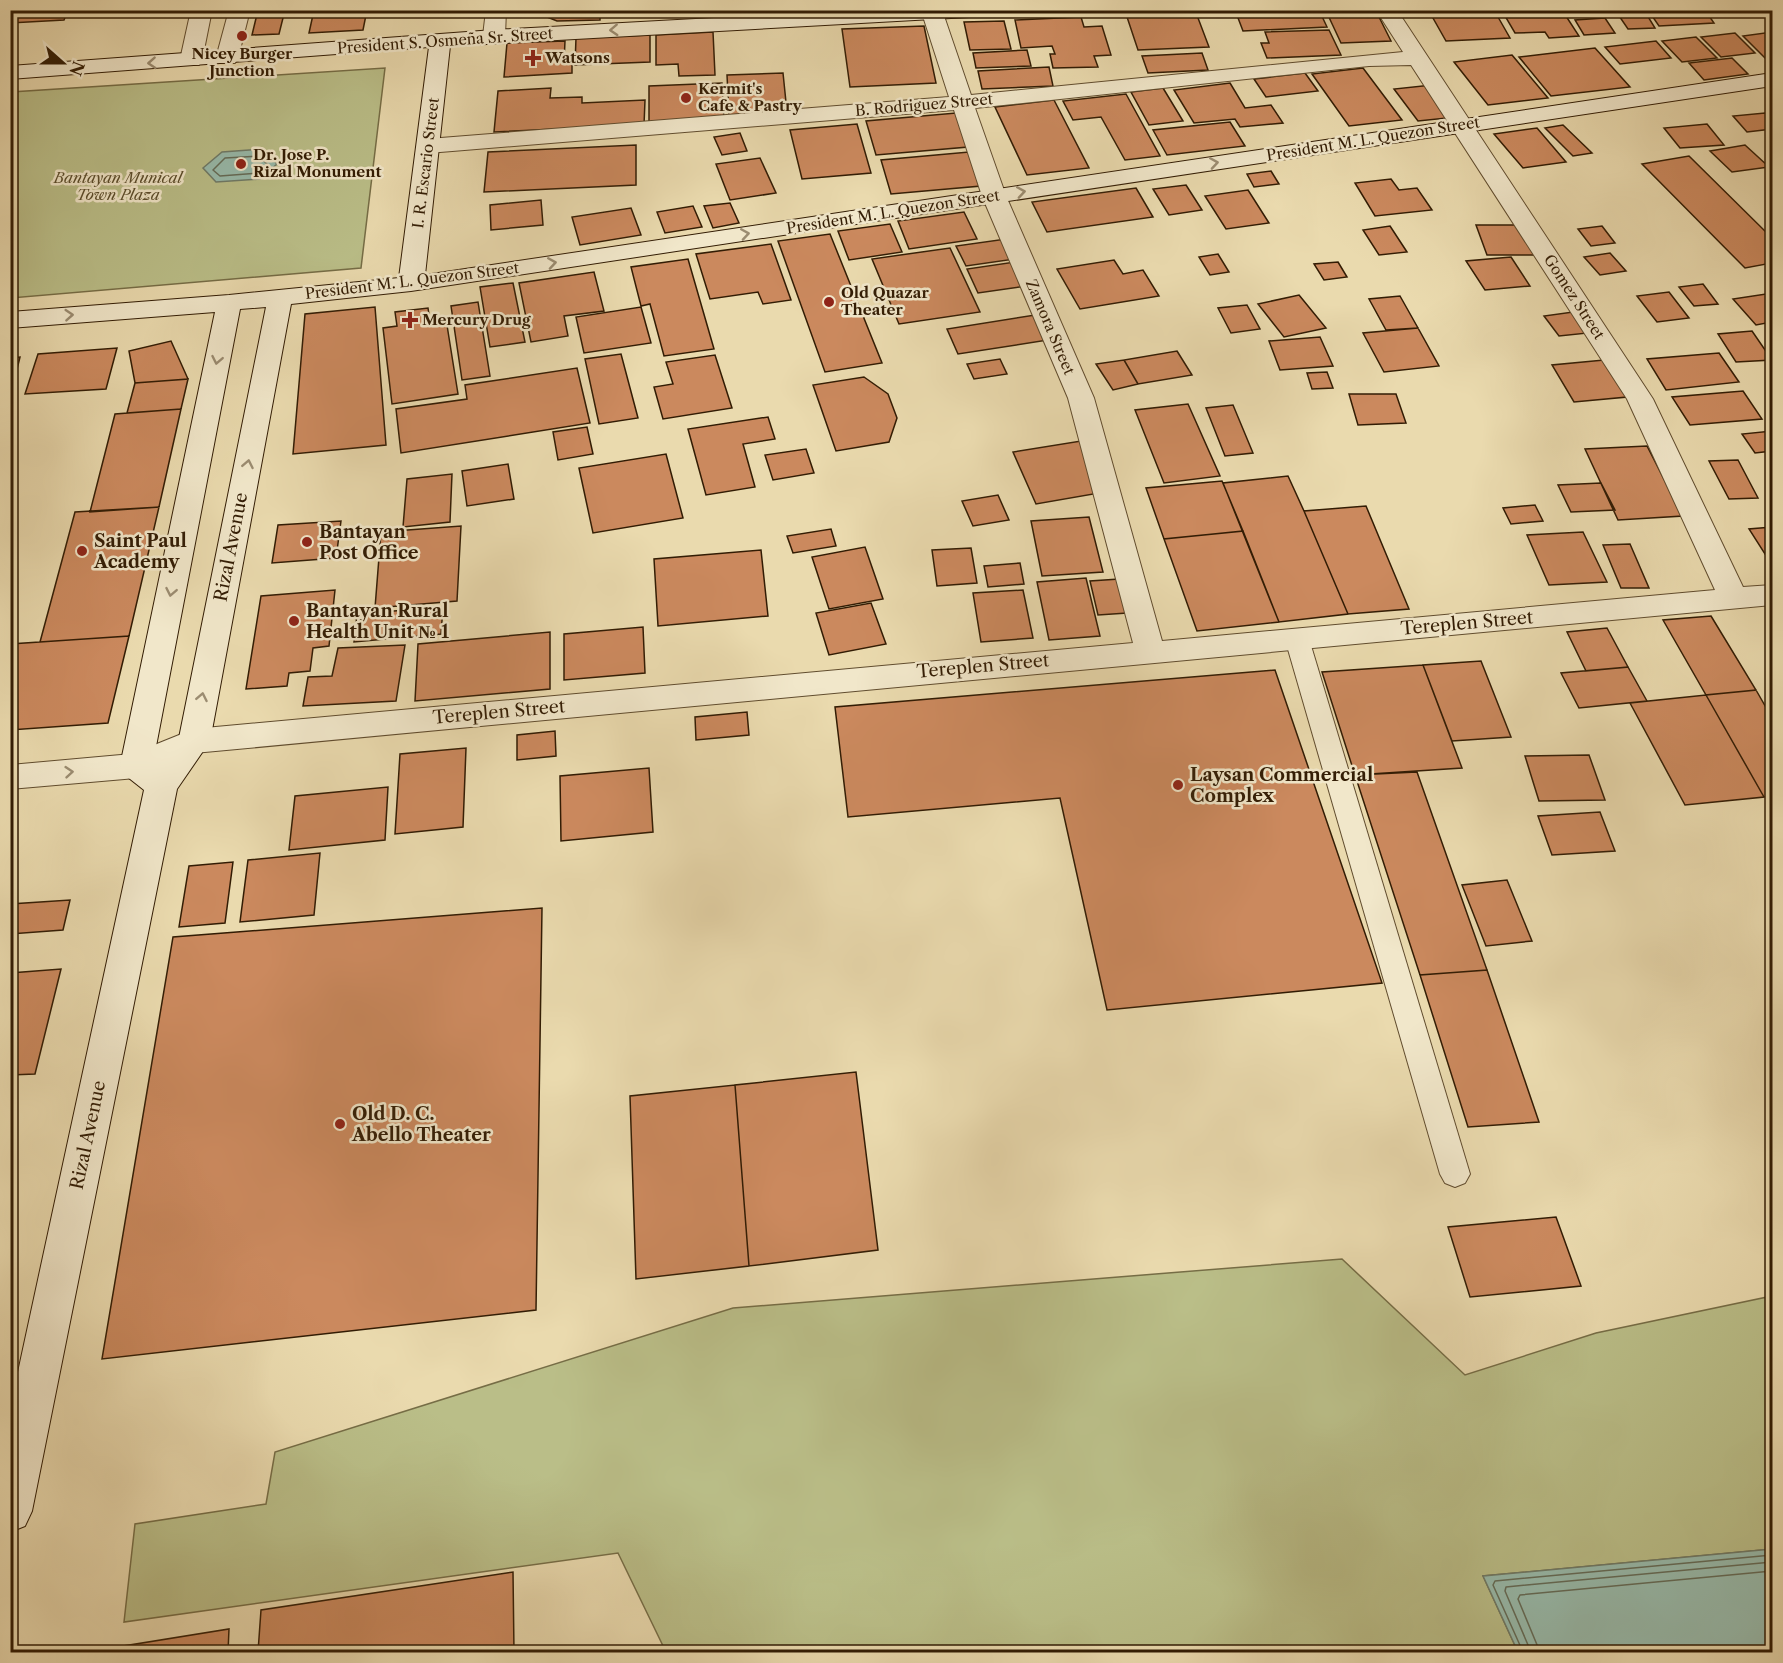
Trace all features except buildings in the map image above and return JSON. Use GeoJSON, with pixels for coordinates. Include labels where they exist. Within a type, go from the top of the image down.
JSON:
{"type":"FeatureCollection","features":[{"type":"Feature","properties":{"kind":"main road"},"geometry":{"type":"LineString","coordinates":[[190,60],[202,10]]}},
{"type":"Feature","properties":{"kind":"main road"},"geometry":{"type":"LineString","coordinates":[[227,58],[240,10]]}},
{"type":"Feature","properties":{"kind":"main road"},"geometry":{"type":"LineString","coordinates":[[494,36],[496,10]]}},
{"type":"Feature","properties":{"kind":"main road","name":"President S. Osmeña Sr. Street"},"geometry":{"type":"LineString","coordinates":[[10,73],[494,36],[987,10]]}},
{"type":"Feature","properties":{"kind":"main road","name":"Gomez Street"},"geometry":{"type":"LineString","coordinates":[[1386,10],[1640,399],[1733,598]]}},
{"type":"Feature","properties":{"kind":"main road","name":"Zamora Street"},"geometry":{"type":"LineString","coordinates":[[931,12],[994,196],[1081,398],[1150,651]]}},
{"type":"Feature","properties":{"kind":"main road","name":"I. R. Escario Street"},"geometry":{"type":"LineString","coordinates":[[411,284],[440,41]]}},
{"type":"Feature","properties":{"kind":"main road","name":"B. Rodriguez Street"},"geometry":{"type":"LineString","coordinates":[[428,146],[961,103],[1369,60],[1419,58]]}},
{"type":"Feature","properties":{"kind":"main road","name":"President M. L. Quezon Street"},"geometry":{"type":"LineString","coordinates":[[10,320],[229,303],[411,284],[1773,80]]}},
{"type":"Feature","properties":{"kind":"main road","name":"Rizal Avenue"},"geometry":{"type":"LineString","coordinates":[[194,741],[280,298]]}},
{"type":"Feature","properties":{"kind":"main road","name":"Rizal Avenue"},"geometry":{"type":"LineString","coordinates":[[13,1498],[148,776],[229,303]]}},
{"type":"Feature","properties":{"kind":"main road","name":"Tereplen Street"},"geometry":{"type":"LineString","coordinates":[[10,777],[148,776],[194,741],[1773,595]]}},
{"type":"Feature","properties":{"kind":"lane"},"geometry":{"type":"LineString","coordinates":[[1297,639],[1455,1174]]}},
{"type":"Feature","properties":{"kind":"green space","name":"Bantayan Munical Town Plaza"},"geometry":{"type":"Polygon","coordinates":[[[385,68],[361,268],[11,298],[11,92],[385,68]]]}},
{"type":"Feature","properties":{"kind":"green space"},"geometry":{"type":"Polygon","coordinates":[[[1342,1259],[1465,1375],[1596,1333],[1772,1296],[1772,1549],[1483,1576],[1518,1652],[666,1652],[618,1553],[124,1622],[135,1524],[266,1504],[275,1452],[733,1308],[1342,1259]]]}},
{"type":"Feature","properties":{"kind":"water"},"geometry":{"type":"Polygon","coordinates":[[[262,149],[277,164],[260,179],[216,182],[203,168],[222,152],[262,149]]]}},
{"type":"Feature","properties":{"kind":"water"},"geometry":{"type":"Polygon","coordinates":[[[1772,1549],[1772,1652],[1518,1652],[1483,1576],[1772,1549]]]}},
{"type":"Feature","properties":{"kind":"place","name":"Nicey Burger Junction"},"geometry":{"type":"Point","coordinates":[242,36]}},
{"type":"Feature","properties":{"kind":"place","name":"Watsons"},"geometry":{"type":"Point","coordinates":[533,58]}},
{"type":"Feature","properties":{"kind":"place","name":"Kermit's Cafe & Pastry"},"geometry":{"type":"Point","coordinates":[686,98]}},
{"type":"Feature","properties":{"kind":"place","name":"Dr. Jose P. Rizal Monument"},"geometry":{"type":"Point","coordinates":[241,164]}},
{"type":"Feature","properties":{"kind":"place","name":"Old Quazar Theater"},"geometry":{"type":"Point","coordinates":[829,302]}},
{"type":"Feature","properties":{"kind":"place","name":"Mercury Drug"},"geometry":{"type":"Point","coordinates":[410,320]}},
{"type":"Feature","properties":{"kind":"place","name":"Bantayan Post Office"},"geometry":{"type":"Point","coordinates":[307,542]}},
{"type":"Feature","properties":{"kind":"place","name":"Saint Paul Academy"},"geometry":{"type":"Point","coordinates":[82,551]}},
{"type":"Feature","properties":{"kind":"place","name":"Bantayan Rural Health Unit № 1"},"geometry":{"type":"Point","coordinates":[294,621]}},
{"type":"Feature","properties":{"kind":"place","name":"Laysan Commercial Complex"},"geometry":{"type":"Point","coordinates":[1178,785]}},
{"type":"Feature","properties":{"kind":"place","name":"Old D. C. Abello Theater"},"geometry":{"type":"Point","coordinates":[340,1124]}}]}
